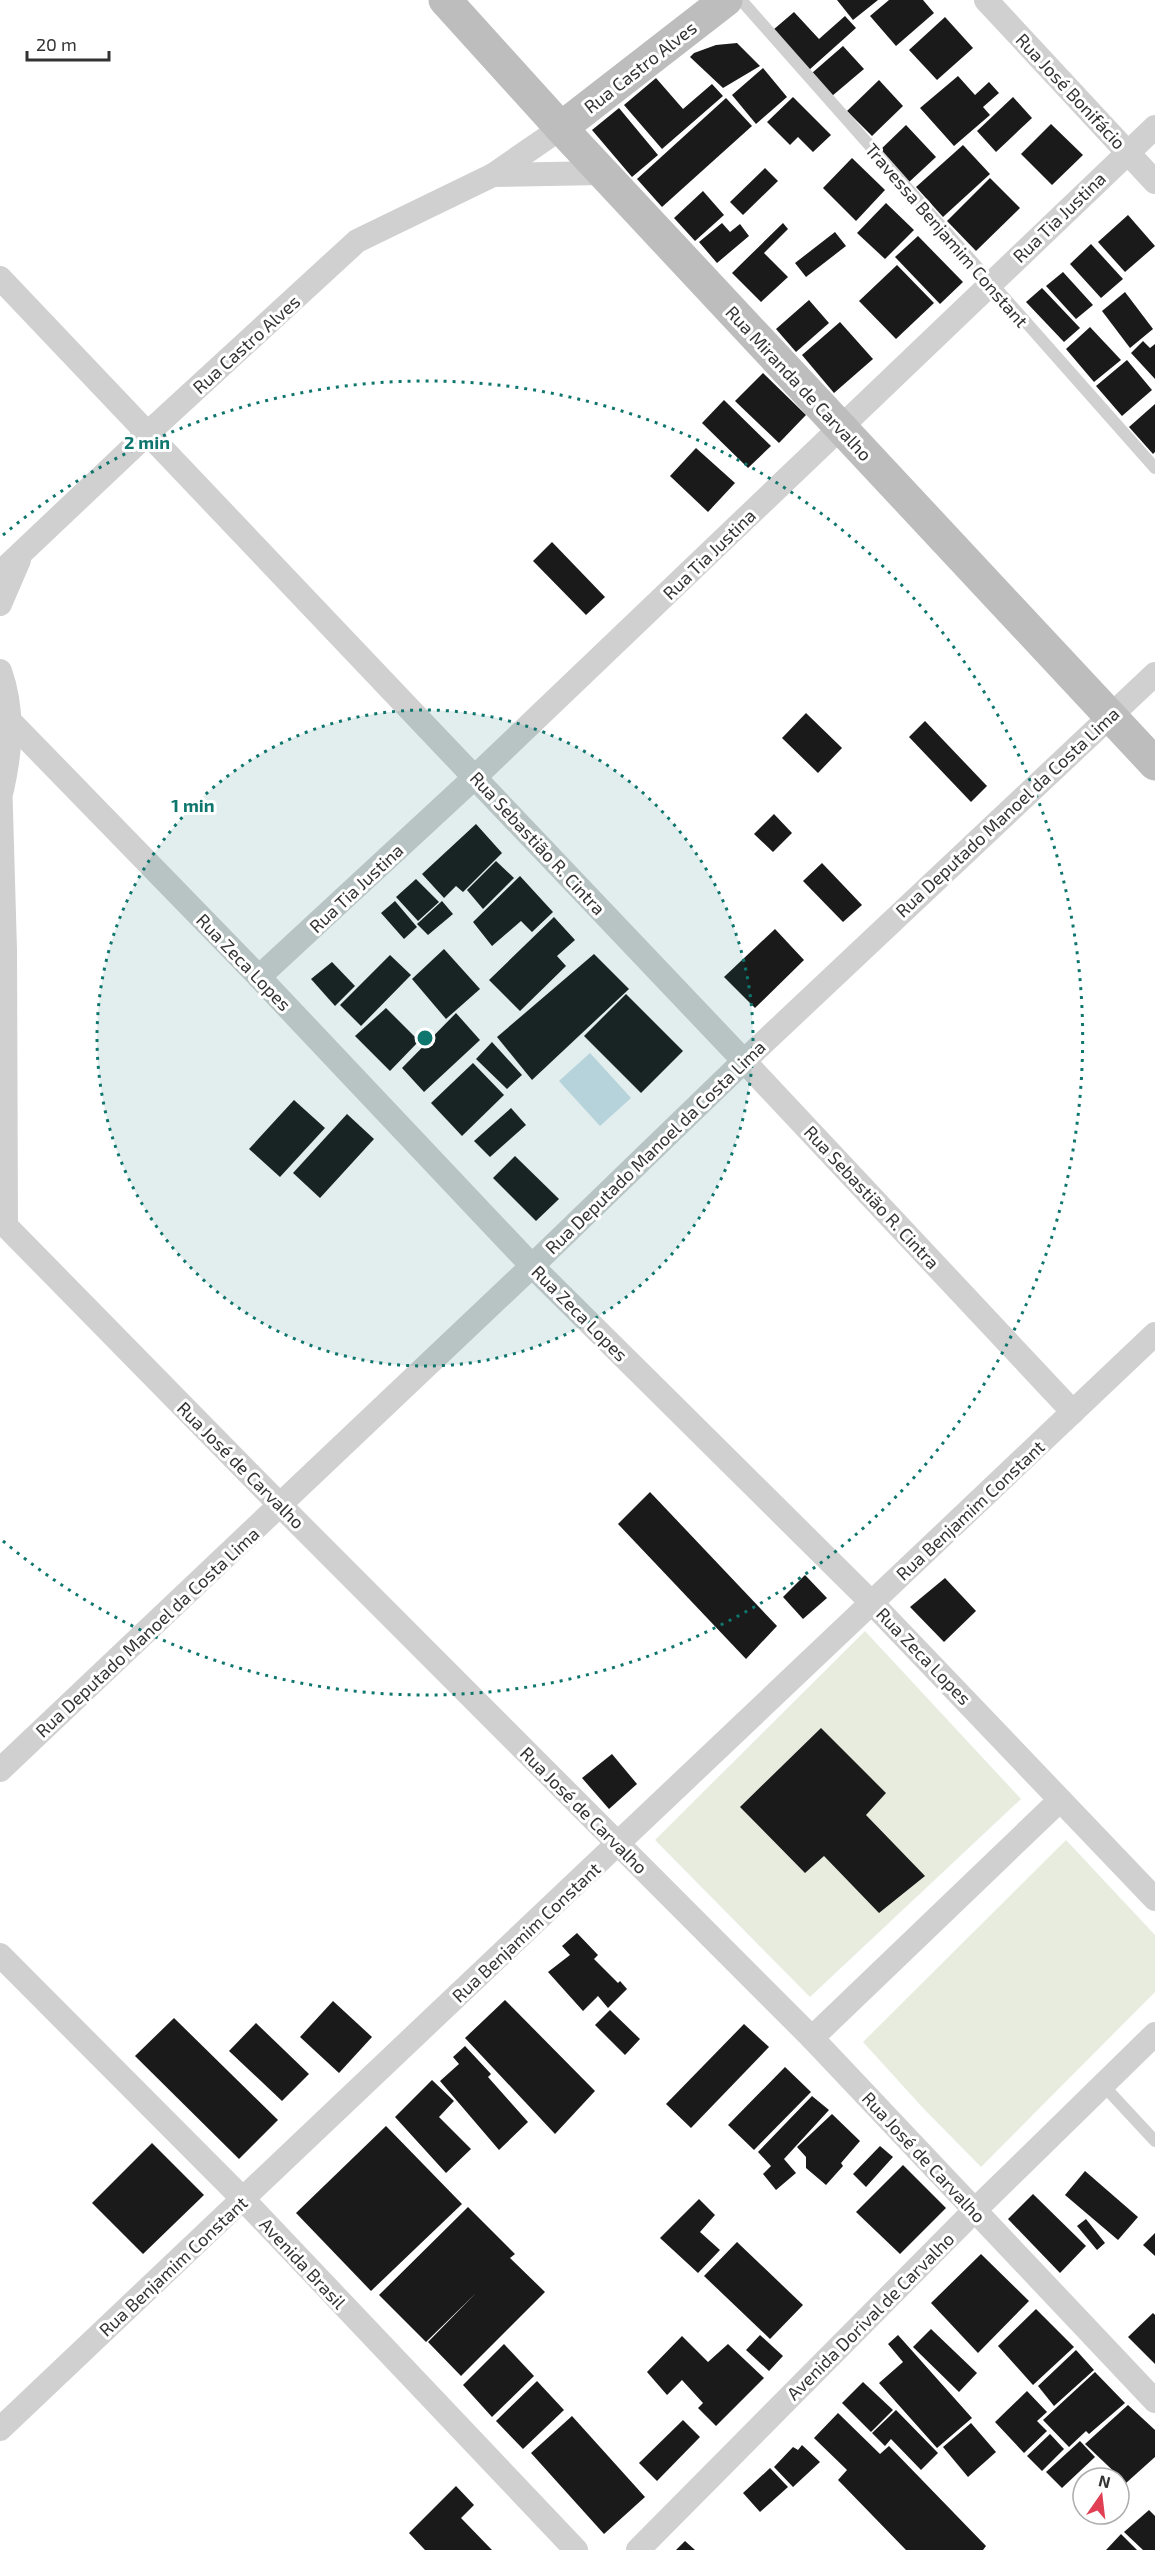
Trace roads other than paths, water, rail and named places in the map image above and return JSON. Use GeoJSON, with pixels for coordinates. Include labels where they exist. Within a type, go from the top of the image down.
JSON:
{"type":"FeatureCollection","features":[{"type":"Feature","properties":{"kind":"main road","name":"Rua Miranda de Carvalho"},"geometry":{"type":"LineString","coordinates":[[445,0],[561,128],[1155,764]]}},
{"type":"Feature","properties":{"kind":"main road","name":"Rua Castro Alves"},"geometry":{"type":"LineString","coordinates":[[561,128],[726,0]]}},
{"type":"Feature","properties":{"kind":"street","name":"Rua José Bonifácio"},"geometry":{"type":"LineString","coordinates":[[986,0],[1155,182]]}},
{"type":"Feature","properties":{"kind":"street","name":"Rua Tia Justina"},"geometry":{"type":"LineString","coordinates":[[259,977],[475,777],[842,429],[1155,127]]}},
{"type":"Feature","properties":{"kind":"street","name":"Rua Castro Alves"},"geometry":{"type":"LineString","coordinates":[[0,573],[148,433],[357,242],[493,175],[561,128]]}},
{"type":"Feature","properties":{"kind":"street","name":"Rua Castro Alves"},"geometry":{"type":"LineString","coordinates":[[493,175],[603,173]]}},
{"type":"Feature","properties":{"kind":"street","name":"Rua Sebastião R. Cintra"},"geometry":{"type":"LineString","coordinates":[[0,278],[744,1061],[1073,1412]]}},
{"type":"Feature","properties":{"kind":"street","name":"Rua Castro Alves"},"geometry":{"type":"LineString","coordinates":[[0,604],[23,550]]}},
{"type":"Feature","properties":{"kind":"street"},"geometry":{"type":"LineString","coordinates":[[0,671],[6,688],[10,721],[9,758],[1,783],[3,1228]]}},
{"type":"Feature","properties":{"kind":"street","name":"Rua Deputado Manoel da Costa Lima"},"geometry":{"type":"LineString","coordinates":[[0,1770],[281,1506],[744,1061],[1155,674]]}},
{"type":"Feature","properties":{"kind":"street","name":"Rua Zeca Lopes"},"geometry":{"type":"LineString","coordinates":[[10,721],[259,977],[532,1266],[873,1603],[1155,1899]]}},
{"type":"Feature","properties":{"kind":"street","name":"Rua José de Carvalho"},"geometry":{"type":"LineString","coordinates":[[3,1228],[812,2038],[1155,2401]]}},
{"type":"Feature","properties":{"kind":"street","name":"Rua Benjamim Constant"},"geometry":{"type":"LineString","coordinates":[[0,2429],[1155,1334]]}},
{"type":"Feature","properties":{"kind":"street"},"geometry":{"type":"LineString","coordinates":[[812,2038],[1060,1800]]}},
{"type":"Feature","properties":{"kind":"street","name":"Avenida Brasil"},"geometry":{"type":"LineString","coordinates":[[0,1955],[243,2199],[576,2550]]}},
{"type":"Feature","properties":{"kind":"street","name":"Avenida Dorival de Carvalho"},"geometry":{"type":"LineString","coordinates":[[638,2550],[975,2210],[1155,2034]]}},
{"type":"Feature","properties":{"kind":"lane","name":"Travessa Benjamim Constant"},"geometry":{"type":"LineString","coordinates":[[741,0],[1155,468]]}},
{"type":"Feature","properties":{"kind":"lane"},"geometry":{"type":"LineString","coordinates":[[1103,2085],[1155,2140]]}},
{"type":"Feature","properties":{"kind":"water"},"geometry":{"type":"Polygon","coordinates":[[[590,1053],[631,1098],[600,1126],[559,1081],[590,1053]]]}}]}
